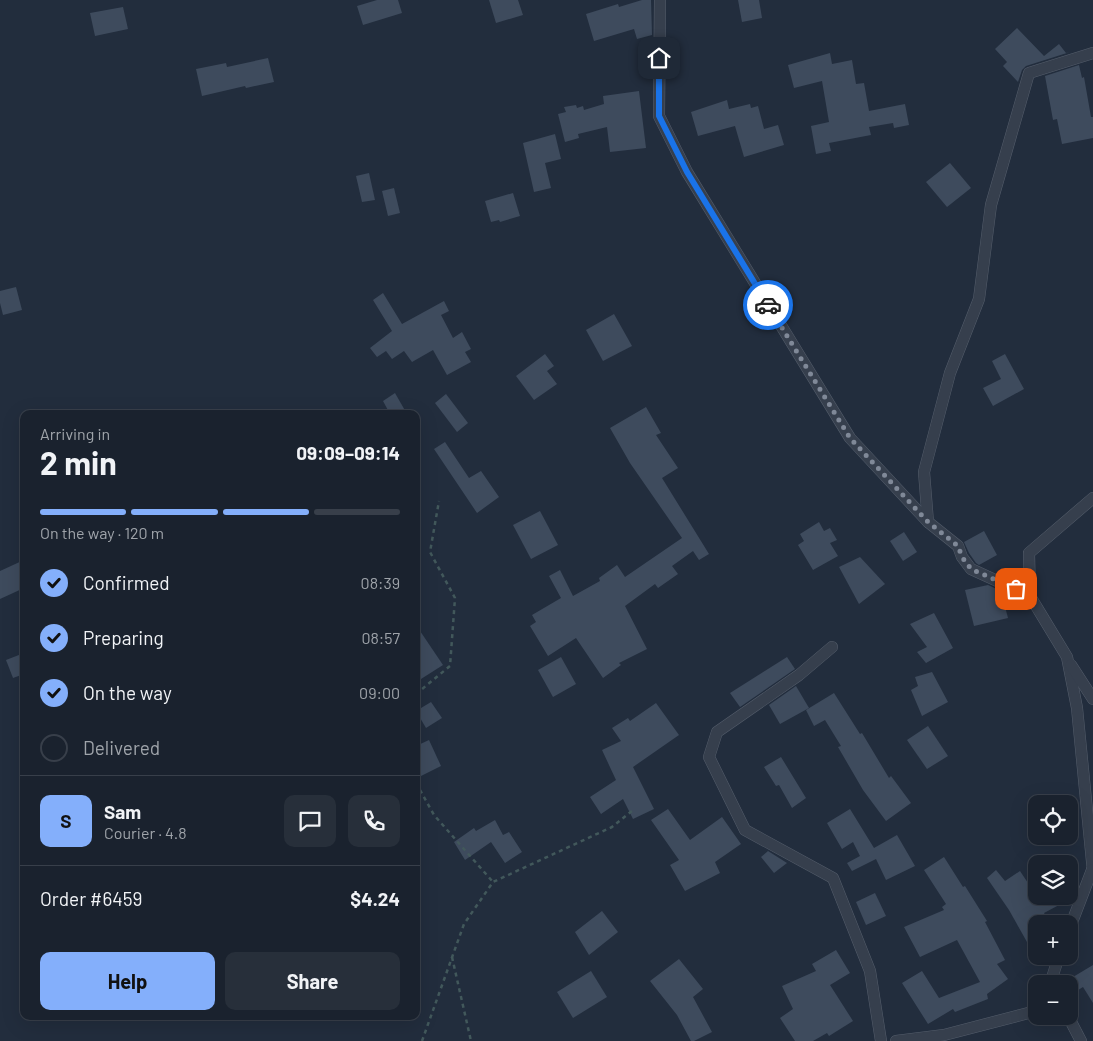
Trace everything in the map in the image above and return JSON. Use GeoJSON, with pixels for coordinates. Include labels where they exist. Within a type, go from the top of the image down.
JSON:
{"type":"FeatureCollection","features":[{"type":"Feature","properties":{"kind":"street"},"geometry":{"type":"LineString","coordinates":[[660,0],[659,116],[683,164],[850,438],[928,522],[958,546],[962,557],[971,569],[1030,596]]}},
{"type":"Feature","properties":{"kind":"street"},"geometry":{"type":"LineString","coordinates":[[928,522],[924,472],[950,373],[979,299],[991,205],[1029,73],[1093,53]]}},
{"type":"Feature","properties":{"kind":"street"},"geometry":{"type":"LineString","coordinates":[[1093,498],[1029,553],[1030,596],[1093,699]]}},
{"type":"Feature","properties":{"kind":"street"},"geometry":{"type":"LineString","coordinates":[[832,647],[799,675],[718,732],[709,757],[746,830],[833,878],[870,971],[881,1041]]}},
{"type":"Feature","properties":{"kind":"street"},"geometry":{"type":"LineString","coordinates":[[1067,658],[1078,708],[1092,871],[1075,915]]}},
{"type":"Feature","properties":{"kind":"street"},"geometry":{"type":"LineString","coordinates":[[896,1041],[944,1035],[1028,1012]]}},
{"type":"Feature","properties":{"kind":"street"},"geometry":{"type":"LineString","coordinates":[[1073,1025],[1081,1041]]}},
{"type":"Feature","properties":{"kind":"path"},"geometry":{"type":"LineString","coordinates":[[420,691],[450,666],[455,598],[430,552],[439,501]]}},
{"type":"Feature","properties":{"kind":"path"},"geometry":{"type":"LineString","coordinates":[[420,790],[434,815],[493,882]]}},
{"type":"Feature","properties":{"kind":"path"},"geometry":{"type":"LineString","coordinates":[[422,1041],[464,924],[493,882],[612,827],[633,810]]}},
{"type":"Feature","properties":{"kind":"path"},"geometry":{"type":"LineString","coordinates":[[452,956],[471,1041]]}},
{"type":"Feature","properties":{"kind":"building"},"geometry":{"type":"Polygon","coordinates":[[[377,0],[398,0],[402,13],[363,25],[357,6],[377,0]]]}},
{"type":"Feature","properties":{"kind":"building"},"geometry":{"type":"Polygon","coordinates":[[[489,0],[518,0],[523,15],[496,23],[489,0]]]}},
{"type":"Feature","properties":{"kind":"building"},"geometry":{"type":"Polygon","coordinates":[[[642,0],[651,0],[652,35],[637,39],[634,29],[594,41],[586,14],[618,4],[619,7],[642,0]]]}},
{"type":"Feature","properties":{"kind":"building"},"geometry":{"type":"Polygon","coordinates":[[[738,0],[759,0],[762,18],[742,22],[738,0]]]}},
{"type":"Feature","properties":{"kind":"building"},"geometry":{"type":"Polygon","coordinates":[[[123,7],[128,29],[95,36],[90,13],[123,7]]]}},
{"type":"Feature","properties":{"kind":"building"},"geometry":{"type":"Polygon","coordinates":[[[1017,28],[1044,56],[1059,44],[1066,53],[1070,52],[1026,66],[1022,70],[1018,82],[1003,66],[1007,62],[995,49],[1017,28]]]}},
{"type":"Feature","properties":{"kind":"building"},"geometry":{"type":"Polygon","coordinates":[[[830,53],[832,64],[852,60],[856,84],[864,83],[869,111],[905,104],[909,125],[894,128],[893,123],[869,127],[871,135],[829,143],[831,151],[816,154],[811,126],[829,122],[822,81],[794,88],[788,65],[830,53]]]}},
{"type":"Feature","properties":{"kind":"building"},"geometry":{"type":"Polygon","coordinates":[[[268,58],[274,82],[246,88],[245,86],[202,96],[196,69],[226,63],[227,67],[268,58]]]}},
{"type":"Feature","properties":{"kind":"building"},"geometry":{"type":"Polygon","coordinates":[[[1079,65],[1082,78],[1084,77],[1091,117],[1093,117],[1093,138],[1062,144],[1057,119],[1053,120],[1045,76],[1079,65]]]}},
{"type":"Feature","properties":{"kind":"building"},"geometry":{"type":"Polygon","coordinates":[[[639,91],[646,148],[610,152],[607,127],[578,134],[579,138],[565,142],[558,114],[566,112],[564,107],[576,105],[577,108],[583,106],[584,110],[604,104],[603,96],[639,91]]]}},
{"type":"Feature","properties":{"kind":"building"},"geometry":{"type":"Polygon","coordinates":[[[727,100],[729,109],[750,104],[751,108],[758,106],[764,129],[778,125],[784,145],[744,157],[735,126],[698,136],[691,112],[727,100]]]}},
{"type":"Feature","properties":{"kind":"building"},"geometry":{"type":"Polygon","coordinates":[[[555,134],[561,159],[545,163],[551,188],[534,192],[523,143],[555,134]]]}},
{"type":"Feature","properties":{"kind":"building"},"geometry":{"type":"Polygon","coordinates":[[[950,163],[971,188],[947,207],[926,182],[950,163]]]}},
{"type":"Feature","properties":{"kind":"building"},"geometry":{"type":"Polygon","coordinates":[[[369,173],[375,200],[362,202],[356,176],[369,173]]]}},
{"type":"Feature","properties":{"kind":"building"},"geometry":{"type":"Polygon","coordinates":[[[394,188],[400,213],[388,216],[382,191],[394,188]]]}},
{"type":"Feature","properties":{"kind":"building"},"geometry":{"type":"Polygon","coordinates":[[[513,193],[520,216],[500,222],[499,220],[491,222],[485,201],[513,193]]]}},
{"type":"Feature","properties":{"kind":"building"},"geometry":{"type":"Polygon","coordinates":[[[16,287],[22,310],[3,315],[0,291],[16,287]]]}},
{"type":"Feature","properties":{"kind":"building"},"geometry":{"type":"Polygon","coordinates":[[[383,293],[402,324],[444,301],[449,311],[441,315],[453,338],[462,332],[471,349],[465,352],[471,362],[447,375],[433,350],[412,362],[404,351],[392,359],[386,351],[377,357],[370,348],[392,331],[373,300],[383,293]]]}},
{"type":"Feature","properties":{"kind":"building"},"geometry":{"type":"Polygon","coordinates":[[[614,314],[632,346],[603,361],[586,330],[614,314]]]}},
{"type":"Feature","properties":{"kind":"building"},"geometry":{"type":"Polygon","coordinates":[[[545,354],[554,366],[547,371],[557,384],[534,400],[516,376],[545,354]]]}},
{"type":"Feature","properties":{"kind":"building"},"geometry":{"type":"Polygon","coordinates":[[[1005,354],[1024,389],[993,406],[983,388],[1001,379],[992,361],[1005,354]]]}},
{"type":"Feature","properties":{"kind":"building"},"geometry":{"type":"Polygon","coordinates":[[[395,393],[405,410],[388,410],[383,401],[395,393]]]}},
{"type":"Feature","properties":{"kind":"building"},"geometry":{"type":"Polygon","coordinates":[[[446,394],[468,423],[457,432],[435,403],[446,394]]]}},
{"type":"Feature","properties":{"kind":"building"},"geometry":{"type":"Polygon","coordinates":[[[646,407],[661,433],[656,435],[678,468],[662,478],[709,554],[699,560],[693,551],[672,566],[678,574],[658,588],[655,584],[625,606],[647,649],[619,663],[621,665],[603,678],[576,638],[548,656],[530,626],[536,622],[532,615],[561,598],[549,576],[560,570],[573,596],[600,581],[599,578],[617,565],[625,577],[682,538],[630,463],[610,428],[646,407]]]}},
{"type":"Feature","properties":{"kind":"building"},"geometry":{"type":"Polygon","coordinates":[[[445,442],[469,478],[481,471],[499,497],[477,513],[434,449],[445,442]]]}},
{"type":"Feature","properties":{"kind":"building"},"geometry":{"type":"Polygon","coordinates":[[[540,511],[558,545],[531,559],[513,525],[540,511]]]}},
{"type":"Feature","properties":{"kind":"building"},"geometry":{"type":"Polygon","coordinates":[[[819,522],[824,531],[830,528],[837,540],[830,543],[838,556],[813,570],[798,545],[804,541],[800,534],[819,522]]]}},
{"type":"Feature","properties":{"kind":"building"},"geometry":{"type":"Polygon","coordinates":[[[984,531],[997,555],[979,565],[969,553],[964,542],[984,531]]]}},
{"type":"Feature","properties":{"kind":"building"},"geometry":{"type":"Polygon","coordinates":[[[904,532],[917,552],[903,561],[890,541],[904,532]]]}},
{"type":"Feature","properties":{"kind":"building"},"geometry":{"type":"Polygon","coordinates":[[[860,557],[885,584],[859,604],[839,567],[860,557]]]}},
{"type":"Feature","properties":{"kind":"building"},"geometry":{"type":"Polygon","coordinates":[[[20,562],[20,590],[0,599],[0,571],[20,562]]]}},
{"type":"Feature","properties":{"kind":"building"},"geometry":{"type":"Polygon","coordinates":[[[988,585],[1001,591],[1008,618],[974,626],[965,590],[988,585]]]}},
{"type":"Feature","properties":{"kind":"building"},"geometry":{"type":"Polygon","coordinates":[[[934,613],[953,648],[926,663],[917,652],[927,647],[910,624],[934,613]]]}},
{"type":"Feature","properties":{"kind":"building"},"geometry":{"type":"Polygon","coordinates":[[[420,631],[443,665],[421,679],[420,677],[420,631]]]}},
{"type":"Feature","properties":{"kind":"building"},"geometry":{"type":"Polygon","coordinates":[[[20,655],[20,675],[13,678],[6,660],[20,655]]]}},
{"type":"Feature","properties":{"kind":"building"},"geometry":{"type":"Polygon","coordinates":[[[561,657],[576,684],[553,697],[538,670],[561,657]]]}},
{"type":"Feature","properties":{"kind":"building"},"geometry":{"type":"Polygon","coordinates":[[[787,657],[795,669],[740,707],[730,693],[787,657]]]}},
{"type":"Feature","properties":{"kind":"building"},"geometry":{"type":"Polygon","coordinates":[[[932,672],[948,702],[922,716],[911,690],[918,686],[915,677],[932,672]]]}},
{"type":"Feature","properties":{"kind":"building"},"geometry":{"type":"Polygon","coordinates":[[[796,686],[809,708],[780,724],[769,705],[796,686]]]}},
{"type":"Feature","properties":{"kind":"building"},"geometry":{"type":"Polygon","coordinates":[[[834,693],[860,734],[862,733],[889,778],[891,776],[911,803],[886,821],[863,790],[838,747],[841,746],[825,720],[814,726],[806,710],[834,693]]]}},
{"type":"Feature","properties":{"kind":"building"},"geometry":{"type":"Polygon","coordinates":[[[431,702],[442,718],[426,728],[420,718],[420,709],[431,702]]]}},
{"type":"Feature","properties":{"kind":"building"},"geometry":{"type":"Polygon","coordinates":[[[656,703],[679,735],[633,767],[654,809],[633,819],[623,799],[601,814],[590,797],[616,780],[602,750],[621,741],[612,728],[628,718],[630,721],[656,703]]]}},
{"type":"Feature","properties":{"kind":"building"},"geometry":{"type":"Polygon","coordinates":[[[928,726],[948,756],[927,769],[907,740],[928,726]]]}},
{"type":"Feature","properties":{"kind":"building"},"geometry":{"type":"Polygon","coordinates":[[[429,740],[441,766],[421,776],[420,774],[420,744],[429,740]]]}},
{"type":"Feature","properties":{"kind":"building"},"geometry":{"type":"Polygon","coordinates":[[[781,757],[806,798],[792,808],[779,785],[776,786],[764,767],[781,757]]]}},
{"type":"Feature","properties":{"kind":"building"},"geometry":{"type":"Polygon","coordinates":[[[668,809],[690,840],[722,817],[741,844],[715,862],[720,873],[685,891],[670,865],[679,860],[651,820],[668,809]]]}},
{"type":"Feature","properties":{"kind":"building"},"geometry":{"type":"Polygon","coordinates":[[[850,809],[874,848],[897,835],[915,866],[886,880],[876,859],[852,871],[847,863],[860,856],[853,842],[842,849],[827,823],[850,809]]]}},
{"type":"Feature","properties":{"kind":"building"},"geometry":{"type":"Polygon","coordinates":[[[495,820],[503,835],[509,832],[522,852],[505,863],[491,842],[465,860],[454,842],[474,828],[476,831],[495,820]]]}},
{"type":"Feature","properties":{"kind":"building"},"geometry":{"type":"Polygon","coordinates":[[[768,851],[787,863],[774,873],[761,857],[768,851]]]}},
{"type":"Feature","properties":{"kind":"building"},"geometry":{"type":"Polygon","coordinates":[[[944,857],[987,921],[985,922],[1005,960],[997,964],[1008,979],[987,994],[988,999],[955,1012],[953,1009],[928,1024],[902,983],[922,971],[939,998],[980,982],[957,940],[920,957],[904,927],[944,910],[942,907],[946,904],[924,870],[944,857]]]}},
{"type":"Feature","properties":{"kind":"building"},"geometry":{"type":"Polygon","coordinates":[[[996,870],[1005,881],[1020,871],[1028,883],[1028,905],[1059,905],[1044,913],[1045,915],[1028,915],[1028,944],[1009,910],[987,878],[996,870]]]}},
{"type":"Feature","properties":{"kind":"building"},"geometry":{"type":"Polygon","coordinates":[[[875,893],[886,916],[866,925],[856,902],[875,893]]]}},
{"type":"Feature","properties":{"kind":"building"},"geometry":{"type":"Polygon","coordinates":[[[602,911],[618,932],[589,955],[575,932],[602,911]]]}},
{"type":"Feature","properties":{"kind":"building"},"geometry":{"type":"Polygon","coordinates":[[[836,950],[850,973],[830,985],[853,1021],[829,1036],[827,1033],[813,1041],[795,1041],[780,1018],[793,1009],[782,986],[816,971],[812,964],[836,950]]]}},
{"type":"Feature","properties":{"kind":"building"},"geometry":{"type":"Polygon","coordinates":[[[679,959],[703,989],[693,997],[712,1032],[694,1041],[691,1041],[677,1015],[650,981],[679,959]]]}},
{"type":"Feature","properties":{"kind":"building"},"geometry":{"type":"Polygon","coordinates":[[[1093,965],[1093,1003],[1083,987],[1078,990],[1078,975],[1076,975],[1093,965]]]}},
{"type":"Feature","properties":{"kind":"building"},"geometry":{"type":"Polygon","coordinates":[[[591,971],[607,997],[573,1018],[557,992],[591,971]]]}},
{"type":"Feature","properties":{"kind":"way so far"},"geometry":{"type":"LineString","coordinates":[[768,305],[850,438],[928,522],[958,546],[962,557],[971,569],[1016,589]]}},
{"type":"Feature","properties":{"kind":"route"},"geometry":{"type":"LineString","coordinates":[[659,58],[659,116],[687,172],[768,305]]}}]}
